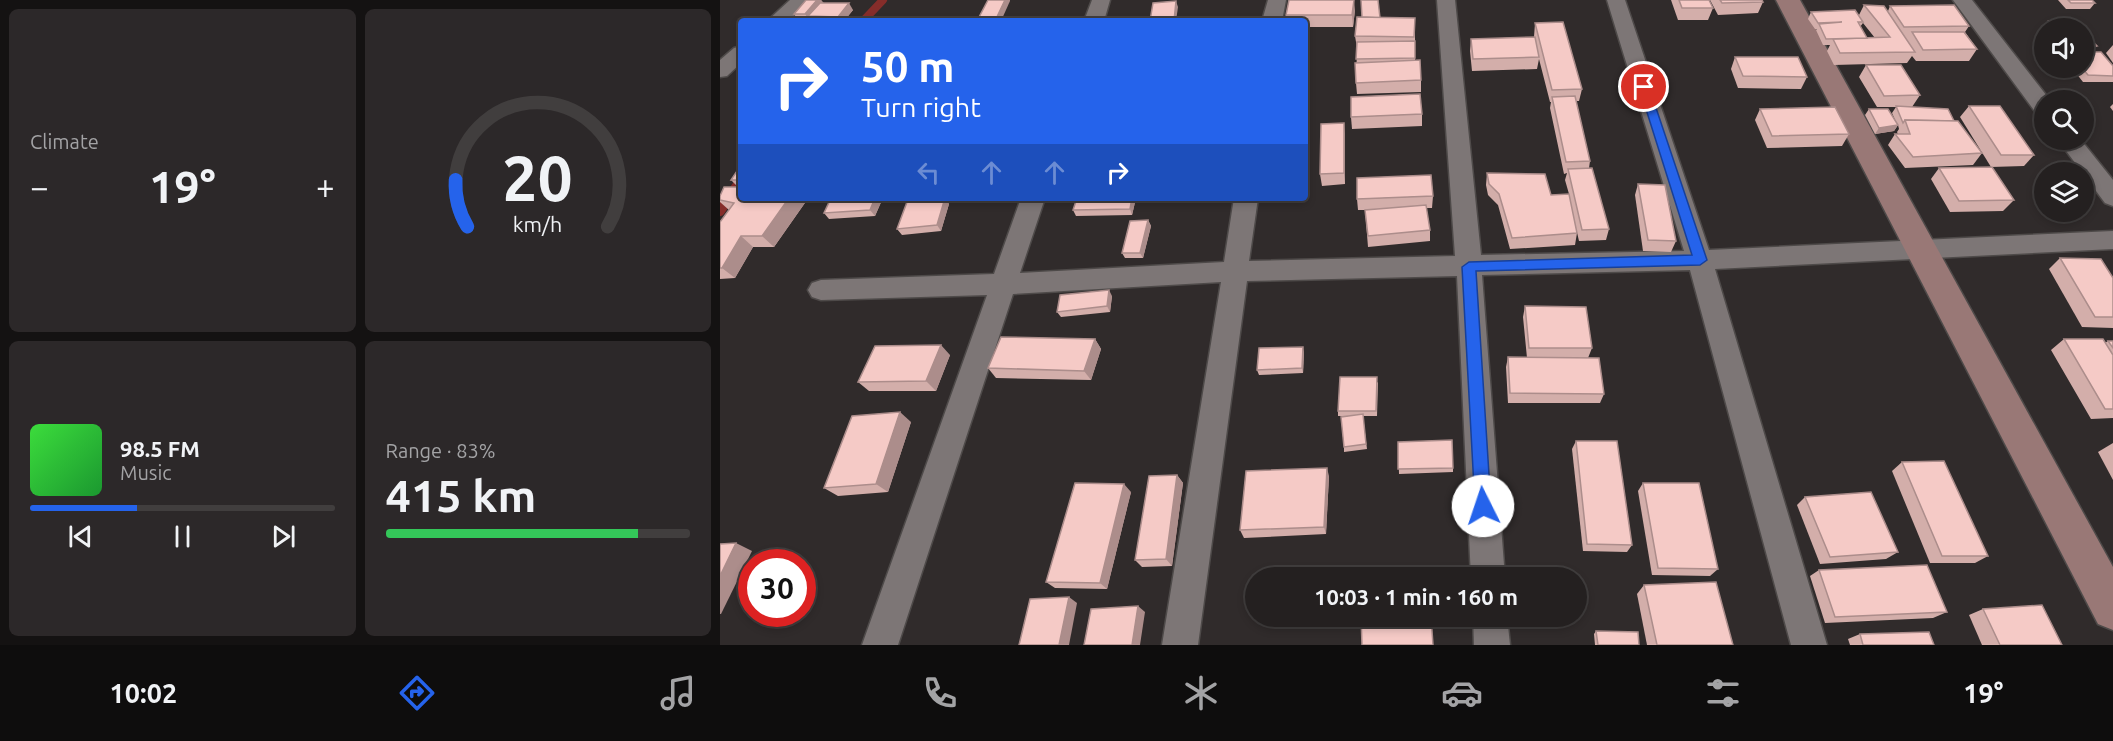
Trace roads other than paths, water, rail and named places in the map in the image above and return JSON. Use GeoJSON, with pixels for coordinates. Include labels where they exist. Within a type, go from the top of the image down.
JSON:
{"type":"FeatureCollection","features":[{"type":"Feature","properties":{"kind":"street"},"geometry":{"type":"LineString","coordinates":[[780,18],[801,0]]}},
{"type":"Feature","properties":{"kind":"street"},"geometry":{"type":"LineString","coordinates":[[1095,18],[1101,0]]}},
{"type":"Feature","properties":{"kind":"street"},"geometry":{"type":"LineString","coordinates":[[1273,18],[1277,0]]}},
{"type":"Feature","properties":{"kind":"street"},"geometry":{"type":"LineString","coordinates":[[1446,0],[1469,267],[1487,567]]}},
{"type":"Feature","properties":{"kind":"street"},"geometry":{"type":"LineString","coordinates":[[1616,0],[1700,260],[1809,645]]}},
{"type":"Feature","properties":{"kind":"street"},"geometry":{"type":"LineString","coordinates":[[1788,0],[2113,609]]}},
{"type":"Feature","properties":{"kind":"street"},"geometry":{"type":"LineString","coordinates":[[1962,0],[2034,95]]}},
{"type":"Feature","properties":{"kind":"street"},"geometry":{"type":"LineString","coordinates":[[720,71],[738,55]]}},
{"type":"Feature","properties":{"kind":"street"},"geometry":{"type":"LineString","coordinates":[[2077,150],[2113,197]]}},
{"type":"Feature","properties":{"kind":"street"},"geometry":{"type":"LineString","coordinates":[[880,645],[1032,201]]}},
{"type":"Feature","properties":{"kind":"street"},"geometry":{"type":"LineString","coordinates":[[1180,645],[1205,462],[1246,201]]}},
{"type":"Feature","properties":{"kind":"street"},"geometry":{"type":"LineString","coordinates":[[821,290],[1003,284],[1235,271],[1700,260],[2113,240]]}},
{"type":"Feature","properties":{"kind":"street"},"geometry":{"type":"LineString","coordinates":[[1491,627],[1492,645]]}},
{"type":"Feature","properties":{"kind":"waterway"},"geometry":{"type":"LineString","coordinates":[[866,18],[883,0]]}},
{"type":"Feature","properties":{"kind":"waterway"},"geometry":{"type":"LineString","coordinates":[[720,211],[738,184]]}}]}
